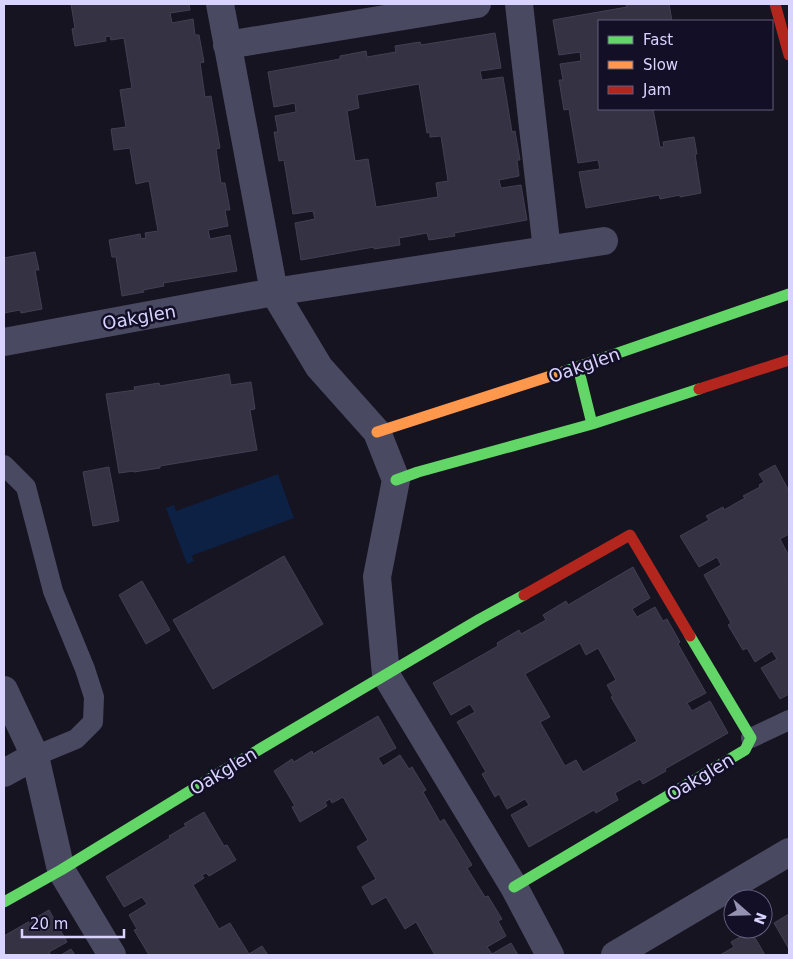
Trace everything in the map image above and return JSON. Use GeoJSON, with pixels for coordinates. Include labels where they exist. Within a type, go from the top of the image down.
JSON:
{"type":"FeatureCollection","features":[{"type":"Feature","properties":{"kind":"street"},"geometry":{"type":"LineString","coordinates":[[220,4],[274,292],[319,367],[378,432],[396,480],[378,577],[386,675],[514,888],[550,955]]}},
{"type":"Feature","properties":{"kind":"street"},"geometry":{"type":"LineString","coordinates":[[227,45],[477,4]]}},
{"type":"Feature","properties":{"kind":"street"},"geometry":{"type":"LineString","coordinates":[[519,4],[547,250]]}},
{"type":"Feature","properties":{"kind":"street"},"geometry":{"type":"LineString","coordinates":[[775,4],[789,55]]}},
{"type":"Feature","properties":{"kind":"street","name":"Oakglen"},"geometry":{"type":"LineString","coordinates":[[4,342],[274,292],[604,242]]}},
{"type":"Feature","properties":{"kind":"street","name":"Oakglen"},"geometry":{"type":"LineString","coordinates":[[378,432],[578,367],[789,294]]}},
{"type":"Feature","properties":{"kind":"street"},"geometry":{"type":"LineString","coordinates":[[396,480],[418,472],[592,424],[789,360]]}},
{"type":"Feature","properties":{"kind":"street"},"geometry":{"type":"LineString","coordinates":[[578,367],[592,424]]}},
{"type":"Feature","properties":{"kind":"street","name":"Oakglen"},"geometry":{"type":"LineString","coordinates":[[4,902],[61,870],[221,772],[386,675],[630,535],[751,738],[745,750],[514,888]]}},
{"type":"Feature","properties":{"kind":"street"},"geometry":{"type":"LineString","coordinates":[[4,690],[35,756],[61,870],[112,955]]}},
{"type":"Feature","properties":{"kind":"street"},"geometry":{"type":"LineString","coordinates":[[4,773],[35,756]]}},
{"type":"Feature","properties":{"kind":"street"},"geometry":{"type":"LineString","coordinates":[[615,955],[789,852]]}},
{"type":"Feature","properties":{"kind":"lane"},"geometry":{"type":"LineString","coordinates":[[4,465],[26,487],[53,591],[85,668],[94,697],[93,722],[76,739],[35,756]]}},
{"type":"Feature","properties":{"kind":"lane"},"geometry":{"type":"LineString","coordinates":[[751,738],[789,720]]}},
{"type":"Feature","properties":{"kind":"water"},"geometry":{"type":"Polygon","coordinates":[[[278,474],[294,518],[193,555],[194,561],[187,564],[166,508],[174,505],[176,511],[278,474]]]}},
{"type":"Feature","properties":{"kind":"building"},"geometry":{"type":"Polygon","coordinates":[[[71,4],[189,4],[190,10],[170,13],[172,23],[193,19],[195,35],[199,35],[204,62],[200,63],[205,97],[211,96],[220,148],[216,149],[221,183],[225,183],[230,210],[225,210],[228,226],[208,230],[210,239],[230,235],[237,271],[163,283],[164,286],[122,296],[116,257],[112,257],[109,240],[140,234],[141,239],[146,238],[145,233],[158,231],[149,181],[136,184],[130,148],[114,150],[111,129],[126,127],[120,90],[132,88],[124,38],[111,40],[110,36],[105,37],[106,41],[75,46],[72,29],[75,28],[71,4]]]}},
{"type":"Feature","properties":{"kind":"building"},"geometry":{"type":"Polygon","coordinates":[[[669,4],[672,20],[598,20],[598,110],[653,110],[660,147],[664,147],[663,142],[694,137],[701,193],[660,199],[659,195],[586,208],[579,172],[600,169],[598,160],[578,163],[569,109],[564,110],[559,80],[563,80],[560,64],[581,61],[580,52],[559,55],[553,20],[627,7],[626,5],[669,4]]]}},
{"type":"Feature","properties":{"kind":"building"},"geometry":{"type":"Polygon","coordinates":[[[495,33],[501,68],[480,71],[482,80],[503,77],[512,132],[515,131],[520,160],[517,160],[519,176],[499,180],[501,188],[521,185],[527,220],[454,233],[455,236],[429,240],[427,233],[399,238],[400,245],[374,249],[374,247],[301,260],[295,223],[315,219],[313,211],[293,214],[284,160],[279,161],[274,132],[278,132],[275,116],[296,112],[295,103],[274,107],[268,72],[340,59],[340,56],[366,51],[367,57],[396,52],[395,46],[420,42],[421,45],[495,33]],[[419,84],[357,95],[359,108],[347,111],[355,161],[368,159],[376,207],[438,197],[436,183],[448,181],[441,136],[430,137],[430,132],[427,133],[419,84]]]}},
{"type":"Feature","properties":{"kind":"building"},"geometry":{"type":"Polygon","coordinates":[[[35,252],[39,270],[35,270],[42,309],[21,313],[20,310],[4,313],[4,258],[35,252]]]}},
{"type":"Feature","properties":{"kind":"building"},"geometry":{"type":"Polygon","coordinates":[[[229,374],[231,385],[251,382],[255,409],[250,410],[257,450],[160,466],[160,468],[119,473],[106,394],[135,390],[134,387],[159,383],[160,386],[229,374]]]}},
{"type":"Feature","properties":{"kind":"building"},"geometry":{"type":"Polygon","coordinates":[[[775,465],[789,491],[789,534],[780,539],[789,556],[789,694],[780,699],[761,668],[777,659],[772,651],[755,662],[747,648],[743,650],[728,625],[731,623],[704,575],[721,565],[717,557],[699,567],[680,536],[709,520],[706,516],[723,507],[724,510],[745,498],[743,496],[760,487],[759,485],[764,482],[759,474],[775,465]]]}},
{"type":"Feature","properties":{"kind":"building"},"geometry":{"type":"Polygon","coordinates":[[[109,467],[119,521],[93,526],[83,472],[109,467]]]}},
{"type":"Feature","properties":{"kind":"building"},"geometry":{"type":"Polygon","coordinates":[[[284,556],[323,624],[213,689],[173,620],[284,556]]]}},
{"type":"Feature","properties":{"kind":"building"},"geometry":{"type":"Polygon","coordinates":[[[633,567],[650,598],[632,609],[637,617],[655,607],[663,621],[667,619],[680,642],[678,644],[706,693],[687,703],[692,711],[710,701],[728,733],[665,769],[666,771],[643,784],[640,779],[615,793],[618,800],[596,813],[594,810],[529,847],[511,815],[529,805],[525,799],[507,809],[499,794],[495,797],[482,774],[486,772],[457,722],[475,712],[470,704],[451,715],[433,683],[498,646],[497,643],[519,630],[521,634],[546,620],[543,615],[566,601],[568,605],[633,567]],[[580,643],[525,674],[550,717],[540,722],[565,766],[576,760],[583,772],[637,741],[611,697],[613,696],[607,685],[616,680],[598,648],[586,655],[580,643]]]}},
{"type":"Feature","properties":{"kind":"building"},"geometry":{"type":"Polygon","coordinates":[[[142,581],[170,630],[146,644],[119,595],[142,581]]]}},
{"type":"Feature","properties":{"kind":"building"},"geometry":{"type":"Polygon","coordinates":[[[378,716],[396,748],[378,758],[383,766],[400,755],[409,769],[412,767],[426,790],[423,792],[440,822],[444,819],[472,865],[467,868],[485,897],[488,896],[502,919],[498,921],[506,936],[487,947],[492,954],[511,943],[518,955],[435,955],[416,922],[405,929],[386,897],[372,905],[362,887],[376,879],[357,847],[368,840],[343,797],[332,803],[330,799],[325,802],[327,806],[300,822],[292,807],[295,806],[274,771],[292,759],[294,762],[312,751],[313,754],[378,716]]]}},
{"type":"Feature","properties":{"kind":"building"},"geometry":{"type":"Polygon","coordinates":[[[204,812],[224,846],[227,845],[236,860],[209,876],[206,873],[202,875],[204,878],[193,885],[219,929],[230,923],[249,954],[262,946],[268,955],[149,955],[134,930],[137,929],[129,915],[147,904],[142,897],[124,907],[106,877],[170,838],[169,836],[186,826],[184,824],[204,812]]]}},
{"type":"Feature","properties":{"kind":"building"},"geometry":{"type":"Polygon","coordinates":[[[49,910],[67,942],[49,952],[51,955],[4,955],[4,936],[49,910]]]}},
{"type":"Feature","properties":{"kind":"building"},"geometry":{"type":"Polygon","coordinates":[[[789,914],[789,949],[774,923],[789,914]]]}},
{"type":"Feature","properties":{"kind":"building"},"geometry":{"type":"Polygon","coordinates":[[[736,939],[756,939],[765,955],[720,955],[734,947],[731,942],[736,939]]]}},
{"type":"Feature","properties":{"kind":"building"},"geometry":{"type":"Polygon","coordinates":[[[71,949],[75,955],[61,955],[71,949]]]}},
{"type":"Feature","properties":{"kind":"traffic: fast"},"geometry":{"type":"LineString","coordinates":[[563,372],[789,294]]}},
{"type":"Feature","properties":{"kind":"traffic: fast"},"geometry":{"type":"LineString","coordinates":[[578,367],[592,424]]}},
{"type":"Feature","properties":{"kind":"traffic: fast"},"geometry":{"type":"LineString","coordinates":[[396,480],[418,472],[592,424],[699,389]]}},
{"type":"Feature","properties":{"kind":"traffic: fast"},"geometry":{"type":"LineString","coordinates":[[4,902],[61,870],[221,772],[480,619],[524,595]]}},
{"type":"Feature","properties":{"kind":"traffic: fast"},"geometry":{"type":"LineString","coordinates":[[514,887],[745,750],[751,738],[690,636]]}},
{"type":"Feature","properties":{"kind":"traffic: slow"},"geometry":{"type":"LineString","coordinates":[[377,432],[563,372]]}},
{"type":"Feature","properties":{"kind":"traffic: jam"},"geometry":{"type":"LineString","coordinates":[[775,4],[789,55]]}},
{"type":"Feature","properties":{"kind":"traffic: jam"},"geometry":{"type":"LineString","coordinates":[[699,389],[789,360]]}},
{"type":"Feature","properties":{"kind":"traffic: jam"},"geometry":{"type":"LineString","coordinates":[[524,595],[630,535],[690,636]]}}]}
